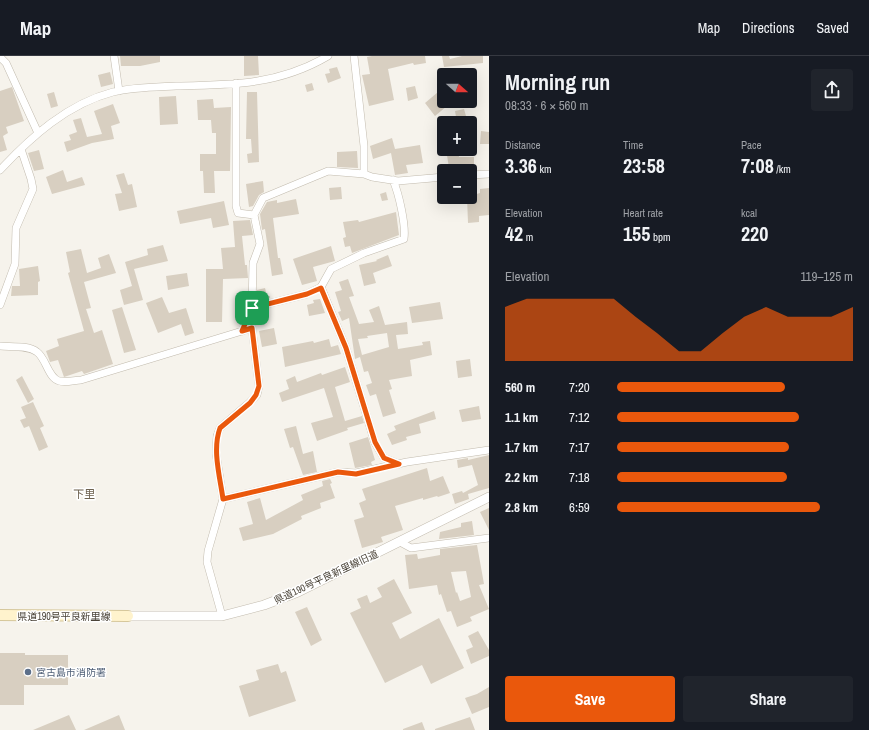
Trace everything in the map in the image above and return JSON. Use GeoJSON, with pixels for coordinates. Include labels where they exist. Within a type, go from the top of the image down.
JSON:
{"type":"FeatureCollection","features":[{"type":"Feature","properties":{"kind":"main road","name":"県道190号平良新里線"},"geometry":{"type":"LineString","coordinates":[[0,615],[128,616]]}},
{"type":"Feature","properties":{"kind":"street"},"geometry":{"type":"LineString","coordinates":[[114,56],[119,91]]}},
{"type":"Feature","properties":{"kind":"street"},"geometry":{"type":"LineString","coordinates":[[0,170],[38,133],[70,110],[97,97],[119,91],[267,80],[288,75],[310,66],[328,56]]}},
{"type":"Feature","properties":{"kind":"street"},"geometry":{"type":"LineString","coordinates":[[354,56],[363,140],[364,174]]}},
{"type":"Feature","properties":{"kind":"street"},"geometry":{"type":"LineString","coordinates":[[0,57],[6,63],[38,133]]}},
{"type":"Feature","properties":{"kind":"street"},"geometry":{"type":"LineString","coordinates":[[236,83],[236,206],[238,214],[254,215]]}},
{"type":"Feature","properties":{"kind":"street"},"geometry":{"type":"LineString","coordinates":[[0,305],[15,264],[16,228],[33,189],[20,149]]}},
{"type":"Feature","properties":{"kind":"street"},"geometry":{"type":"LineString","coordinates":[[242,331],[252,308],[253,263],[260,244],[254,215],[263,198],[328,171],[364,174],[393,180],[437,177]]}},
{"type":"Feature","properties":{"kind":"street"},"geometry":{"type":"LineString","coordinates":[[477,175],[489,174]]}},
{"type":"Feature","properties":{"kind":"street"},"geometry":{"type":"LineString","coordinates":[[252,308],[307,294],[321,288],[331,269],[364,253],[404,240],[405,232],[398,192],[393,180]]}},
{"type":"Feature","properties":{"kind":"street"},"geometry":{"type":"LineString","coordinates":[[321,288],[346,348],[375,442],[384,458],[399,464]]}},
{"type":"Feature","properties":{"kind":"street"},"geometry":{"type":"LineString","coordinates":[[0,346],[23,347],[36,350],[42,356],[54,377],[58,381],[81,380],[252,328],[259,386],[256,395],[220,428],[217,436],[216,453],[223,499],[208,551],[207,562],[222,616]]}},
{"type":"Feature","properties":{"kind":"street"},"geometry":{"type":"LineString","coordinates":[[223,499],[338,472],[356,474],[399,464],[489,450]]}},
{"type":"Feature","properties":{"kind":"street","name":"県道190号平良新里線旧道"},"geometry":{"type":"LineString","coordinates":[[128,616],[222,616],[264,605],[292,595],[489,497]]}},
{"type":"Feature","properties":{"kind":"street"},"geometry":{"type":"LineString","coordinates":[[400,542],[411,548],[489,538]]}},
{"type":"Feature","properties":{"kind":"building"},"geometry":{"type":"Polygon","coordinates":[[[120,56],[160,56],[160,62],[140,66],[121,66],[120,56]]]}},
{"type":"Feature","properties":{"kind":"building"},"geometry":{"type":"Polygon","coordinates":[[[244,56],[258,56],[259,75],[244,76],[244,56]]]}},
{"type":"Feature","properties":{"kind":"building"},"geometry":{"type":"Polygon","coordinates":[[[425,56],[426,63],[414,65],[413,63],[388,69],[394,100],[369,106],[362,75],[370,74],[367,57],[425,56]]]}},
{"type":"Feature","properties":{"kind":"building"},"geometry":{"type":"Polygon","coordinates":[[[442,56],[449,56],[450,59],[462,56],[483,56],[483,63],[444,67],[442,56]]]}},
{"type":"Feature","properties":{"kind":"building"},"geometry":{"type":"Polygon","coordinates":[[[337,67],[341,78],[328,83],[325,74],[330,73],[329,69],[337,67]]]}},
{"type":"Feature","properties":{"kind":"building"},"geometry":{"type":"Polygon","coordinates":[[[110,72],[113,84],[101,87],[98,75],[110,72]]]}},
{"type":"Feature","properties":{"kind":"building"},"geometry":{"type":"Polygon","coordinates":[[[312,83],[314,90],[307,92],[305,85],[312,83]]]}},
{"type":"Feature","properties":{"kind":"building"},"geometry":{"type":"Polygon","coordinates":[[[415,86],[418,98],[408,101],[406,88],[415,86]]]}},
{"type":"Feature","properties":{"kind":"building"},"geometry":{"type":"Polygon","coordinates":[[[12,87],[24,121],[6,127],[8,133],[3,136],[7,150],[0,152],[0,91],[12,87]]]}},
{"type":"Feature","properties":{"kind":"building"},"geometry":{"type":"Polygon","coordinates":[[[54,92],[58,106],[51,108],[47,94],[54,92]]]}},
{"type":"Feature","properties":{"kind":"building"},"geometry":{"type":"Polygon","coordinates":[[[247,92],[257,92],[259,162],[248,163],[247,154],[252,153],[251,139],[246,139],[247,92]]]}},
{"type":"Feature","properties":{"kind":"building"},"geometry":{"type":"Polygon","coordinates":[[[437,93],[437,108],[445,108],[435,116],[425,103],[437,93]]]}},
{"type":"Feature","properties":{"kind":"building"},"geometry":{"type":"Polygon","coordinates":[[[176,96],[178,124],[160,125],[159,97],[176,96]]]}},
{"type":"Feature","properties":{"kind":"building"},"geometry":{"type":"Polygon","coordinates":[[[213,99],[214,108],[231,107],[230,171],[214,171],[215,193],[204,193],[203,171],[200,171],[200,154],[216,154],[216,133],[212,133],[211,120],[198,120],[197,100],[213,99]]]}},
{"type":"Feature","properties":{"kind":"building"},"geometry":{"type":"Polygon","coordinates":[[[113,104],[120,123],[111,126],[114,139],[92,143],[67,152],[64,142],[71,140],[69,135],[77,132],[73,120],[81,118],[87,137],[102,134],[94,111],[113,104]]]}},
{"type":"Feature","properties":{"kind":"building"},"geometry":{"type":"Polygon","coordinates":[[[464,109],[466,116],[456,116],[455,111],[464,109]]]}},
{"type":"Feature","properties":{"kind":"building"},"geometry":{"type":"Polygon","coordinates":[[[481,131],[489,132],[489,144],[480,144],[481,131]]]}},
{"type":"Feature","properties":{"kind":"building"},"geometry":{"type":"Polygon","coordinates":[[[392,138],[395,149],[420,145],[423,163],[406,165],[408,173],[395,175],[391,153],[373,159],[370,146],[392,138]]]}},
{"type":"Feature","properties":{"kind":"building"},"geometry":{"type":"Polygon","coordinates":[[[39,150],[44,169],[34,171],[28,153],[39,150]]]}},
{"type":"Feature","properties":{"kind":"building"},"geometry":{"type":"Polygon","coordinates":[[[357,151],[358,168],[337,167],[337,152],[357,151]]]}},
{"type":"Feature","properties":{"kind":"building"},"geometry":{"type":"Polygon","coordinates":[[[447,156],[474,157],[474,164],[448,164],[447,156]]]}},
{"type":"Feature","properties":{"kind":"building"},"geometry":{"type":"Polygon","coordinates":[[[63,170],[67,182],[82,177],[85,185],[52,194],[46,177],[63,170]]]}},
{"type":"Feature","properties":{"kind":"building"},"geometry":{"type":"Polygon","coordinates":[[[124,173],[128,185],[132,184],[137,207],[119,211],[115,194],[122,193],[116,175],[124,173]]]}},
{"type":"Feature","properties":{"kind":"building"},"geometry":{"type":"Polygon","coordinates":[[[263,181],[264,192],[259,195],[253,206],[249,207],[246,184],[263,181]]]}},
{"type":"Feature","properties":{"kind":"building"},"geometry":{"type":"Polygon","coordinates":[[[341,187],[342,199],[330,200],[329,188],[341,187]]]}},
{"type":"Feature","properties":{"kind":"building"},"geometry":{"type":"Polygon","coordinates":[[[489,188],[489,215],[479,216],[479,222],[468,223],[467,204],[477,204],[477,194],[480,193],[480,189],[489,188]]]}},
{"type":"Feature","properties":{"kind":"building"},"geometry":{"type":"Polygon","coordinates":[[[386,192],[388,200],[382,201],[380,194],[386,192]]]}},
{"type":"Feature","properties":{"kind":"building"},"geometry":{"type":"Polygon","coordinates":[[[296,199],[299,214],[273,218],[278,258],[280,258],[283,274],[272,276],[265,229],[262,230],[260,214],[267,202],[277,200],[277,203],[296,199]]]}},
{"type":"Feature","properties":{"kind":"building"},"geometry":{"type":"Polygon","coordinates":[[[224,201],[229,225],[213,228],[211,218],[180,224],[177,211],[224,201]]]}},
{"type":"Feature","properties":{"kind":"building"},"geometry":{"type":"Polygon","coordinates":[[[396,212],[399,235],[352,253],[350,246],[345,247],[343,238],[346,237],[343,222],[358,220],[359,222],[396,212]]]}},
{"type":"Feature","properties":{"kind":"building"},"geometry":{"type":"Polygon","coordinates":[[[250,220],[253,235],[242,236],[248,278],[223,279],[222,322],[206,322],[206,269],[223,269],[221,248],[235,247],[233,221],[250,220]]]}},
{"type":"Feature","properties":{"kind":"building"},"geometry":{"type":"Polygon","coordinates":[[[163,245],[168,261],[134,269],[143,300],[124,305],[120,290],[132,286],[125,262],[148,255],[147,249],[163,245]]]}},
{"type":"Feature","properties":{"kind":"building"},"geometry":{"type":"Polygon","coordinates":[[[331,246],[335,261],[313,267],[317,281],[302,285],[293,259],[331,246]]]}},
{"type":"Feature","properties":{"kind":"building"},"geometry":{"type":"Polygon","coordinates":[[[81,249],[87,273],[101,268],[98,258],[109,254],[116,273],[84,282],[91,308],[86,309],[94,333],[102,330],[113,364],[84,374],[82,371],[64,377],[58,360],[50,362],[46,351],[59,346],[57,339],[84,331],[68,273],[70,272],[66,252],[81,249]]]}},
{"type":"Feature","properties":{"kind":"building"},"geometry":{"type":"Polygon","coordinates":[[[388,255],[392,266],[373,273],[376,283],[364,286],[359,265],[377,261],[376,260],[388,255]]]}},
{"type":"Feature","properties":{"kind":"building"},"geometry":{"type":"Polygon","coordinates":[[[38,266],[40,281],[38,282],[38,295],[11,296],[12,286],[20,286],[19,269],[38,266]]]}},
{"type":"Feature","properties":{"kind":"building"},"geometry":{"type":"Polygon","coordinates":[[[187,273],[189,286],[168,290],[166,276],[187,273]]]}},
{"type":"Feature","properties":{"kind":"building"},"geometry":{"type":"Polygon","coordinates":[[[348,279],[354,296],[349,297],[359,324],[374,322],[369,310],[379,306],[385,325],[407,322],[408,334],[396,335],[398,349],[423,345],[422,342],[430,341],[432,355],[410,360],[412,376],[389,380],[392,389],[389,390],[396,413],[383,417],[376,394],[370,396],[366,385],[372,383],[368,371],[364,372],[360,357],[355,359],[349,318],[342,321],[338,312],[341,311],[335,292],[342,290],[339,282],[348,279]],[[387,333],[358,339],[362,355],[389,347],[387,333]]]}},
{"type":"Feature","properties":{"kind":"building"},"geometry":{"type":"Polygon","coordinates":[[[265,288],[267,296],[270,296],[270,298],[257,301],[257,290],[265,288]]]}},
{"type":"Feature","properties":{"kind":"building"},"geometry":{"type":"Polygon","coordinates":[[[242,296],[247,296],[246,310],[235,311],[236,303],[242,303],[242,296]]]}},
{"type":"Feature","properties":{"kind":"building"},"geometry":{"type":"Polygon","coordinates":[[[162,297],[169,313],[186,308],[194,333],[185,336],[181,324],[158,333],[146,303],[162,297]]]}},
{"type":"Feature","properties":{"kind":"building"},"geometry":{"type":"Polygon","coordinates":[[[320,299],[325,313],[309,316],[307,305],[314,303],[313,300],[320,299]]]}},
{"type":"Feature","properties":{"kind":"building"},"geometry":{"type":"Polygon","coordinates":[[[440,302],[443,319],[412,323],[409,307],[440,302]]]}},
{"type":"Feature","properties":{"kind":"building"},"geometry":{"type":"Polygon","coordinates":[[[122,307],[136,350],[124,353],[112,310],[122,307]]]}},
{"type":"Feature","properties":{"kind":"building"},"geometry":{"type":"Polygon","coordinates":[[[274,328],[277,344],[262,347],[259,331],[274,328]]]}},
{"type":"Feature","properties":{"kind":"building"},"geometry":{"type":"Polygon","coordinates":[[[329,339],[331,347],[338,345],[341,354],[285,367],[282,347],[313,341],[314,343],[329,339]]]}},
{"type":"Feature","properties":{"kind":"building"},"geometry":{"type":"Polygon","coordinates":[[[470,359],[472,376],[458,378],[456,361],[470,359]]]}},
{"type":"Feature","properties":{"kind":"building"},"geometry":{"type":"Polygon","coordinates":[[[345,367],[350,382],[335,387],[345,421],[362,416],[364,423],[347,428],[348,430],[317,441],[311,423],[333,417],[324,388],[282,402],[279,393],[289,389],[286,380],[295,376],[297,382],[321,373],[322,375],[345,367]]]}},
{"type":"Feature","properties":{"kind":"building"},"geometry":{"type":"Polygon","coordinates":[[[22,376],[34,399],[28,403],[16,380],[22,376]]]}},
{"type":"Feature","properties":{"kind":"building"},"geometry":{"type":"Polygon","coordinates":[[[33,402],[44,426],[40,428],[48,447],[39,451],[29,426],[24,428],[20,420],[26,418],[21,407],[33,402]]]}},
{"type":"Feature","properties":{"kind":"building"},"geometry":{"type":"Polygon","coordinates":[[[479,406],[481,419],[462,422],[459,410],[479,406]]]}},
{"type":"Feature","properties":{"kind":"building"},"geometry":{"type":"Polygon","coordinates":[[[434,411],[436,419],[419,424],[421,433],[406,437],[407,440],[392,445],[387,434],[396,430],[394,426],[434,411]]]}},
{"type":"Feature","properties":{"kind":"building"},"geometry":{"type":"Polygon","coordinates":[[[296,426],[303,454],[313,451],[317,472],[303,475],[293,447],[290,448],[284,429],[296,426]]]}},
{"type":"Feature","properties":{"kind":"building"},"geometry":{"type":"Polygon","coordinates":[[[368,437],[375,460],[371,462],[372,465],[355,468],[349,443],[368,437]]]}},
{"type":"Feature","properties":{"kind":"building"},"geometry":{"type":"Polygon","coordinates":[[[489,455],[489,488],[468,494],[469,499],[455,504],[452,494],[462,491],[463,493],[478,485],[472,465],[458,468],[457,460],[468,458],[468,460],[489,455]]]}},
{"type":"Feature","properties":{"kind":"building"},"geometry":{"type":"Polygon","coordinates":[[[427,468],[430,481],[443,476],[450,493],[423,500],[423,498],[395,506],[403,530],[381,537],[383,542],[362,548],[354,520],[364,517],[359,503],[366,500],[362,489],[427,468]]]}},
{"type":"Feature","properties":{"kind":"building"},"geometry":{"type":"Polygon","coordinates":[[[330,479],[332,483],[330,484],[335,498],[320,503],[321,508],[301,516],[302,519],[273,534],[243,541],[239,528],[253,524],[247,502],[260,498],[266,520],[303,500],[301,495],[323,486],[322,481],[330,479]]]}},
{"type":"Feature","properties":{"kind":"building"},"geometry":{"type":"Polygon","coordinates":[[[489,508],[489,530],[480,512],[489,508]]]}},
{"type":"Feature","properties":{"kind":"building"},"geometry":{"type":"Polygon","coordinates":[[[472,521],[474,535],[439,539],[440,532],[461,527],[461,523],[472,521]]]}},
{"type":"Feature","properties":{"kind":"building"},"geometry":{"type":"Polygon","coordinates":[[[477,545],[484,584],[479,585],[489,609],[470,617],[472,621],[457,627],[451,611],[447,612],[441,594],[439,595],[437,585],[409,589],[405,555],[417,554],[418,559],[440,555],[440,549],[477,545]],[[466,571],[451,572],[456,593],[457,592],[460,601],[471,597],[466,571]]]}},
{"type":"Feature","properties":{"kind":"building"},"geometry":{"type":"Polygon","coordinates":[[[394,579],[412,613],[392,623],[400,639],[439,618],[464,668],[431,684],[422,665],[385,683],[350,613],[361,608],[357,599],[367,595],[370,603],[382,597],[377,588],[394,579]]]}},
{"type":"Feature","properties":{"kind":"building"},"geometry":{"type":"Polygon","coordinates":[[[307,607],[322,640],[311,646],[295,612],[307,607]]]}},
{"type":"Feature","properties":{"kind":"building"},"geometry":{"type":"Polygon","coordinates":[[[478,631],[489,650],[489,656],[471,664],[466,650],[473,647],[468,636],[478,631]]]}},
{"type":"Feature","properties":{"kind":"building"},"geometry":{"type":"Polygon","coordinates":[[[0,653],[25,653],[25,655],[68,655],[68,685],[24,685],[24,705],[0,705],[0,653]]]}},
{"type":"Feature","properties":{"kind":"building"},"geometry":{"type":"Polygon","coordinates":[[[278,664],[281,673],[286,671],[296,701],[249,717],[239,686],[259,680],[256,670],[278,664]]]}},
{"type":"Feature","properties":{"kind":"building"},"geometry":{"type":"Polygon","coordinates":[[[489,687],[489,707],[472,714],[465,698],[477,694],[489,687]]]}},
{"type":"Feature","properties":{"kind":"building"},"geometry":{"type":"Polygon","coordinates":[[[69,715],[76,730],[33,730],[69,715]]]}},
{"type":"Feature","properties":{"kind":"building"},"geometry":{"type":"Polygon","coordinates":[[[119,715],[125,730],[84,730],[119,715]]]}},
{"type":"Feature","properties":{"kind":"building"},"geometry":{"type":"Polygon","coordinates":[[[470,717],[475,730],[435,730],[435,729],[470,717]]]}},
{"type":"Feature","properties":{"kind":"building"},"geometry":{"type":"Polygon","coordinates":[[[422,722],[425,730],[403,730],[403,729],[422,722]]]}},
{"type":"Feature","properties":{"kind":"place","name":"宮古島市消防署"},"geometry":{"type":"Point","coordinates":[28,672]}},
{"type":"Feature","properties":{"kind":"district","name":"下里"},"geometry":{"type":"Point","coordinates":[84,494]}},
{"type":"Feature","properties":{"kind":"route"},"geometry":{"type":"LineString","coordinates":[[321,288],[346,348],[375,442],[384,458],[399,464],[356,474],[338,472],[223,499],[216,453],[217,436],[220,428],[250,403],[256,395],[259,386],[258,367],[252,328],[242,331],[252,308],[258,308],[266,304],[307,294],[321,288]]}}]}
